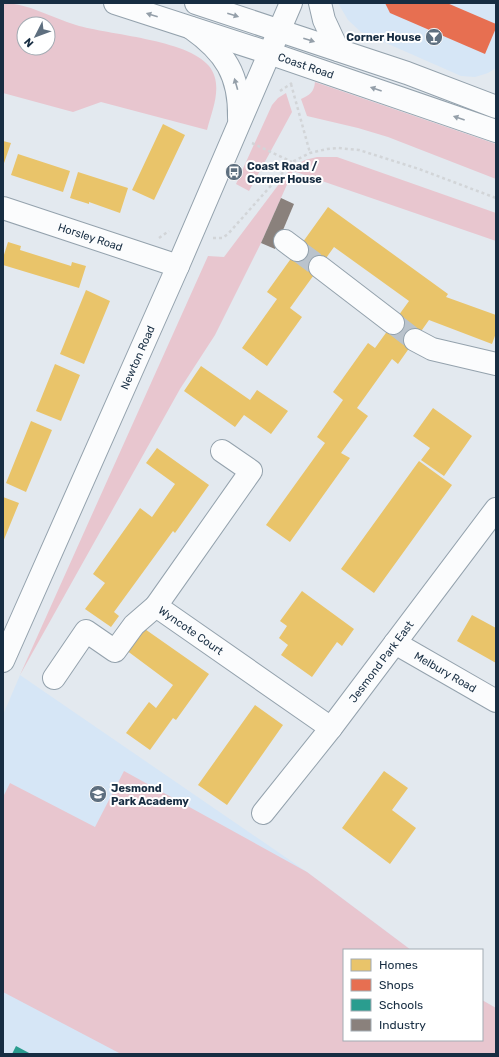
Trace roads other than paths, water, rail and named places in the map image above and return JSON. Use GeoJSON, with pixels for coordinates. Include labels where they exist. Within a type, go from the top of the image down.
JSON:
{"type":"FeatureCollection","features":[{"type":"Feature","properties":{"kind":"main road","name":"Coast Road"},"geometry":{"type":"LineString","coordinates":[[115,3],[269,52],[496,131]]}},
{"type":"Feature","properties":{"kind":"main road"},"geometry":{"type":"LineString","coordinates":[[196,3],[338,50],[496,107]]}},
{"type":"Feature","properties":{"kind":"main road","name":"Newton Road"},"geometry":{"type":"LineString","coordinates":[[3,661],[178,266],[291,3]]}},
{"type":"Feature","properties":{"kind":"main road"},"geometry":{"type":"LineString","coordinates":[[320,3],[324,20],[338,50]]}},
{"type":"Feature","properties":{"kind":"main road"},"geometry":{"type":"LineString","coordinates":[[189,27],[216,48],[229,66],[238,90],[237,129]]}},
{"type":"Feature","properties":{"kind":"main road","name":"Horsley Road"},"geometry":{"type":"LineString","coordinates":[[3,208],[178,266]]}},
{"type":"Feature","properties":{"kind":"main road"},"geometry":{"type":"LineString","coordinates":[[320,267],[393,323]]}},
{"type":"Feature","properties":{"kind":"main road"},"geometry":{"type":"LineString","coordinates":[[415,340],[432,349],[496,364]]}},
{"type":"Feature","properties":{"kind":"main road","name":"Wyncote Court"},"geometry":{"type":"LineString","coordinates":[[222,451],[251,471],[156,606],[331,728]]}},
{"type":"Feature","properties":{"kind":"main road","name":"Jesmond Park East"},"geometry":{"type":"LineString","coordinates":[[264,813],[331,728],[496,508]]}},
{"type":"Feature","properties":{"kind":"main road"},"geometry":{"type":"LineString","coordinates":[[54,678],[86,631],[116,651],[134,625],[156,606]]}},
{"type":"Feature","properties":{"kind":"main road","name":"Melbury Road"},"geometry":{"type":"LineString","coordinates":[[395,643],[496,701]]}},
{"type":"Feature","properties":{"kind":"tunnel"},"geometry":{"type":"LineString","coordinates":[[297,250],[320,267]]}},
{"type":"Feature","properties":{"kind":"tunnel"},"geometry":{"type":"LineString","coordinates":[[393,323],[415,340]]}},
{"type":"Feature","properties":{"kind":"place","name":"Corner House"},"geometry":{"type":"Point","coordinates":[434,37]}},
{"type":"Feature","properties":{"kind":"place","name":"Coast Road / Corner House"},"geometry":{"type":"Point","coordinates":[234,172]}},
{"type":"Feature","properties":{"kind":"place","name":"Jesmond Park Academy"},"geometry":{"type":"Point","coordinates":[98,794]}}]}
